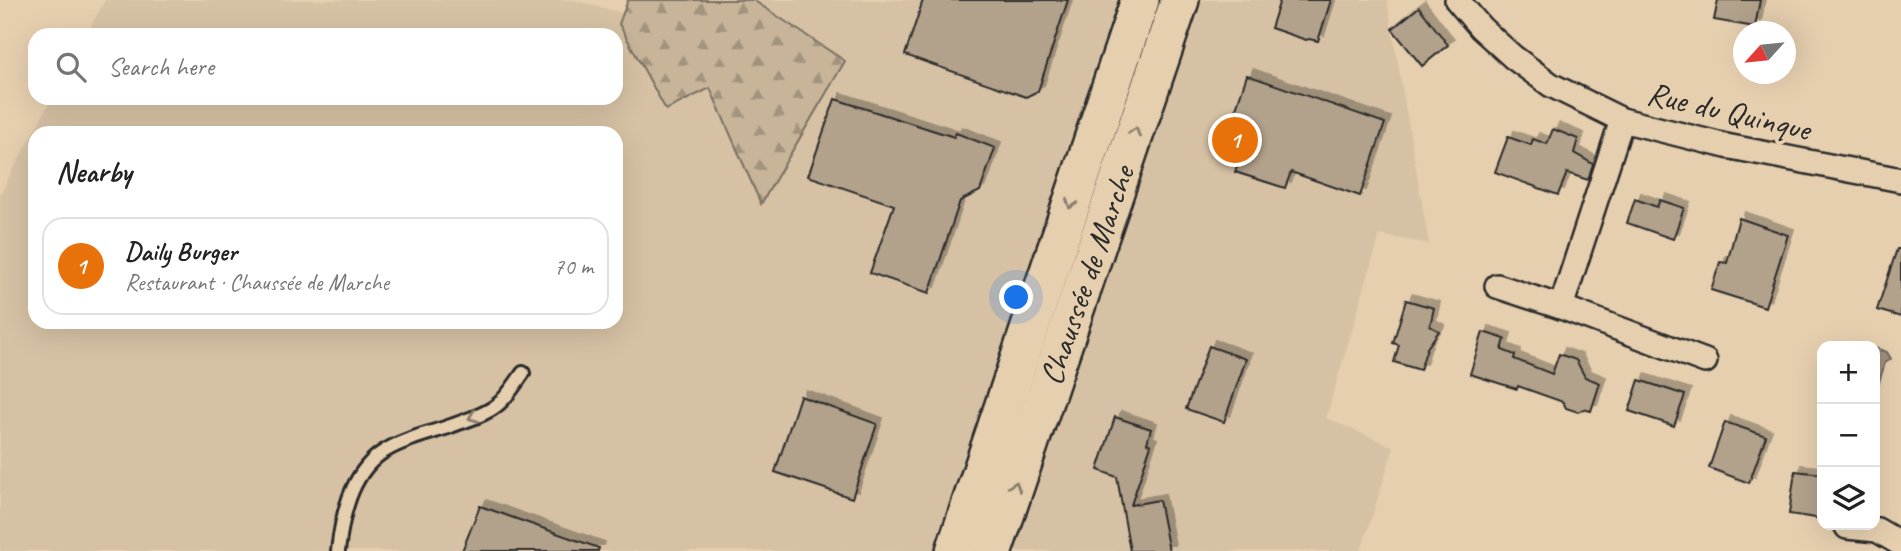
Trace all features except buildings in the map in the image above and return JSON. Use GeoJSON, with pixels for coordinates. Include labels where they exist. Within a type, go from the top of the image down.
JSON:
{"type":"FeatureCollection","features":[{"type":"Feature","properties":{"kind":"main road","name":"Chaussée de Marche"},"geometry":{"type":"LineString","coordinates":[[955,551],[1140,0]]}},
{"type":"Feature","properties":{"kind":"main road","name":"Chaussée de Marche"},"geometry":{"type":"LineString","coordinates":[[993,551],[1180,0]]}},
{"type":"Feature","properties":{"kind":"street","name":"Rue du Quinque"},"geometry":{"type":"LineString","coordinates":[[1457,0],[1497,43],[1551,85],[1622,120],[1726,146],[1901,180]]}},
{"type":"Feature","properties":{"kind":"street"},"geometry":{"type":"LineString","coordinates":[[1561,307],[1622,120]]}},
{"type":"Feature","properties":{"kind":"street"},"geometry":{"type":"LineString","coordinates":[[1497,286],[1705,360]]}},
{"type":"Feature","properties":{"kind":"street"},"geometry":{"type":"LineString","coordinates":[[1877,530],[1901,544]]}},
{"type":"Feature","properties":{"kind":"lane"},"geometry":{"type":"LineString","coordinates":[[338,551],[349,499],[362,473],[380,455],[401,444],[483,414],[496,406],[523,373]]}},
{"type":"Feature","properties":{"kind":"shaded area"},"geometry":{"type":"Polygon","coordinates":[[[105,0],[573,0],[623,13],[753,0],[1387,0],[1429,244],[1380,235],[1326,418],[1394,447],[1361,551],[0,551],[0,194],[28,142],[28,329],[623,329],[623,126],[37,126],[48,105],[623,105],[623,28],[90,28],[105,0]]]}},
{"type":"Feature","properties":{"kind":"green space"},"geometry":{"type":"Polygon","coordinates":[[[628,0],[753,0],[845,61],[761,204],[710,88],[666,110],[619,24],[628,0]]]}},
{"type":"Feature","properties":{"kind":"water"},"geometry":{"type":"Polygon","coordinates":[[[1880,350],[1887,352],[1891,359],[1885,363],[1880,379],[1880,350]]]}},
{"type":"Feature","properties":{"kind":"place","name":"Daily Burger"},"geometry":{"type":"Point","coordinates":[1235,140]}}]}
